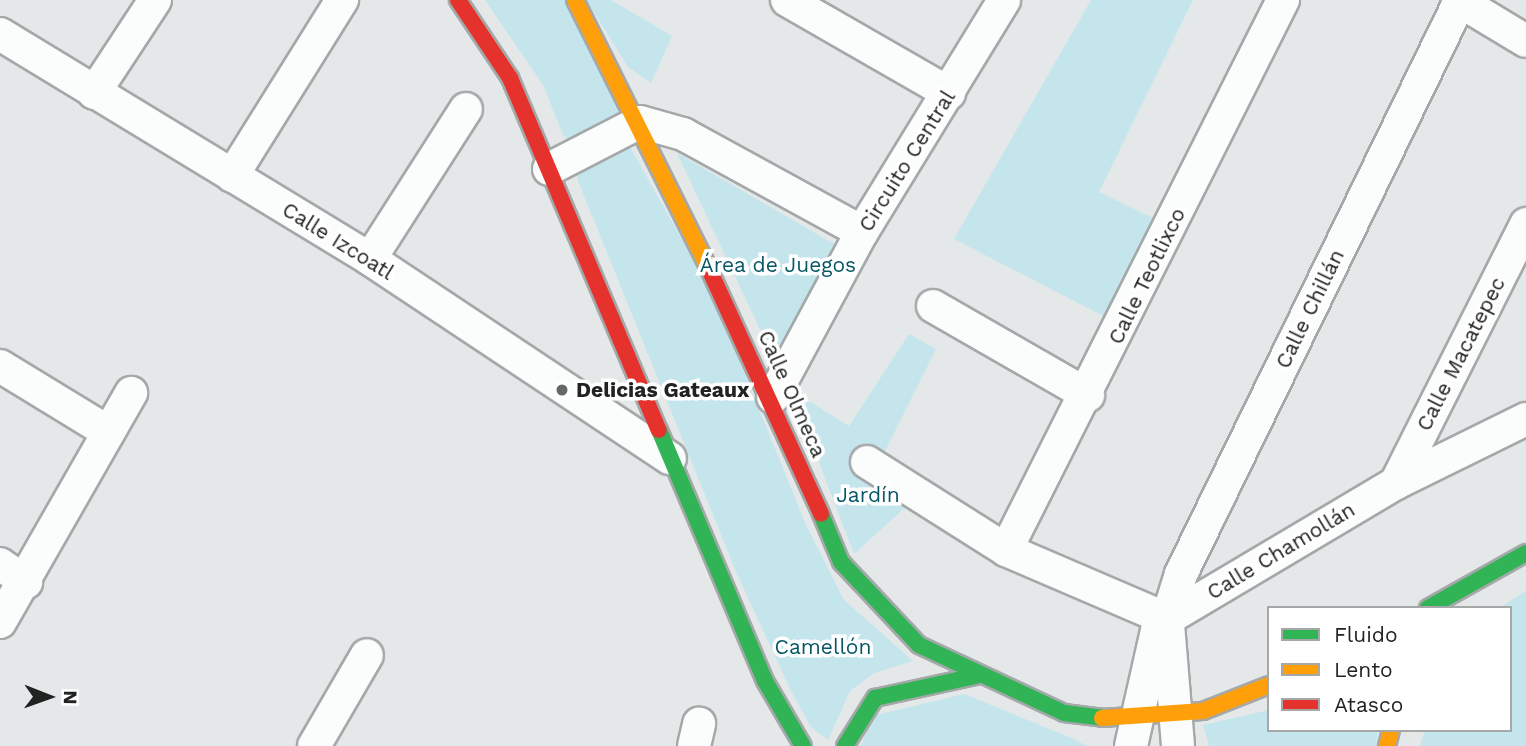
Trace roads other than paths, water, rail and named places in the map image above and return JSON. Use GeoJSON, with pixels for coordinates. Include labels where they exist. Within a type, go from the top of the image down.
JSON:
{"type":"FeatureCollection","features":[{"type":"Feature","properties":{"kind":"street"},"geometry":{"type":"LineString","coordinates":[[94,93],[155,0]]}},
{"type":"Feature","properties":{"kind":"street"},"geometry":{"type":"LineString","coordinates":[[232,176],[342,0]]}},
{"type":"Feature","properties":{"kind":"street"},"geometry":{"type":"LineString","coordinates":[[458,0],[510,78],[765,681],[803,746]]}},
{"type":"Feature","properties":{"kind":"street","name":"Calle Olmeca"},"geometry":{"type":"LineString","coordinates":[[575,0],[640,122],[773,397],[841,562],[919,645],[976,676],[1064,713],[1133,737],[1175,732],[1267,686]]}},
{"type":"Feature","properties":{"kind":"street"},"geometry":{"type":"LineString","coordinates":[[787,0],[948,93]]}},
{"type":"Feature","properties":{"kind":"street","name":"Circuito Central"},"geometry":{"type":"LineString","coordinates":[[773,397],[862,232],[1004,0]]}},
{"type":"Feature","properties":{"kind":"street","name":"Calle Teotlixco"},"geometry":{"type":"LineString","coordinates":[[1006,550],[1088,396],[1283,0]]}},
{"type":"Feature","properties":{"kind":"street"},"geometry":{"type":"LineString","coordinates":[[1459,1],[1526,41]]}},
{"type":"Feature","properties":{"kind":"street","name":"Calle Chillán"},"geometry":{"type":"LineString","coordinates":[[1175,732],[1167,619],[1181,574],[1459,1]]}},
{"type":"Feature","properties":{"kind":"street","name":"Calle Izcoatl"},"geometry":{"type":"LineString","coordinates":[[0,34],[370,258],[670,458]]}},
{"type":"Feature","properties":{"kind":"street"},"geometry":{"type":"LineString","coordinates":[[370,258],[466,109]]}},
{"type":"Feature","properties":{"kind":"street"},"geometry":{"type":"LineString","coordinates":[[549,169],[640,122],[683,134],[862,232]]}},
{"type":"Feature","properties":{"kind":"street","name":"Calle Macatepec"},"geometry":{"type":"LineString","coordinates":[[1396,483],[1526,224]]}},
{"type":"Feature","properties":{"kind":"street"},"geometry":{"type":"LineString","coordinates":[[933,306],[1088,396]]}},
{"type":"Feature","properties":{"kind":"street"},"geometry":{"type":"LineString","coordinates":[[0,366],[108,432]]}},
{"type":"Feature","properties":{"kind":"street"},"geometry":{"type":"LineString","coordinates":[[3,613],[26,582],[131,393]]}},
{"type":"Feature","properties":{"kind":"street","name":"Calle Chamollán"},"geometry":{"type":"LineString","coordinates":[[1167,619],[1396,483],[1526,419]]}},
{"type":"Feature","properties":{"kind":"street"},"geometry":{"type":"LineString","coordinates":[[867,462],[1006,550],[1167,619]]}},
{"type":"Feature","properties":{"kind":"street"},"geometry":{"type":"LineString","coordinates":[[1442,604],[1526,553]]}},
{"type":"Feature","properties":{"kind":"street"},"geometry":{"type":"LineString","coordinates":[[0,564],[26,582]]}},
{"type":"Feature","properties":{"kind":"street","name":"Calle Chillán"},"geometry":{"type":"LineString","coordinates":[[1133,737],[1157,631],[1167,619]]}},
{"type":"Feature","properties":{"kind":"street"},"geometry":{"type":"LineString","coordinates":[[314,746],[367,655]]}},
{"type":"Feature","properties":{"kind":"street"},"geometry":{"type":"LineString","coordinates":[[845,746],[875,698],[976,676]]}},
{"type":"Feature","properties":{"kind":"street"},"geometry":{"type":"LineString","coordinates":[[1064,713],[1133,737]]}},
{"type":"Feature","properties":{"kind":"place","name":"Delicias Gateaux"},"geometry":{"type":"Point","coordinates":[562,390]}},
{"type":"Feature","properties":{"kind":"park label","name":"Área de Juegos"},"geometry":{"type":"Point","coordinates":[778,265]}},
{"type":"Feature","properties":{"kind":"park label","name":"Jardín"},"geometry":{"type":"Point","coordinates":[868,495]}},
{"type":"Feature","properties":{"kind":"park label","name":"Camellón"},"geometry":{"type":"Point","coordinates":[823,647]}}]}
